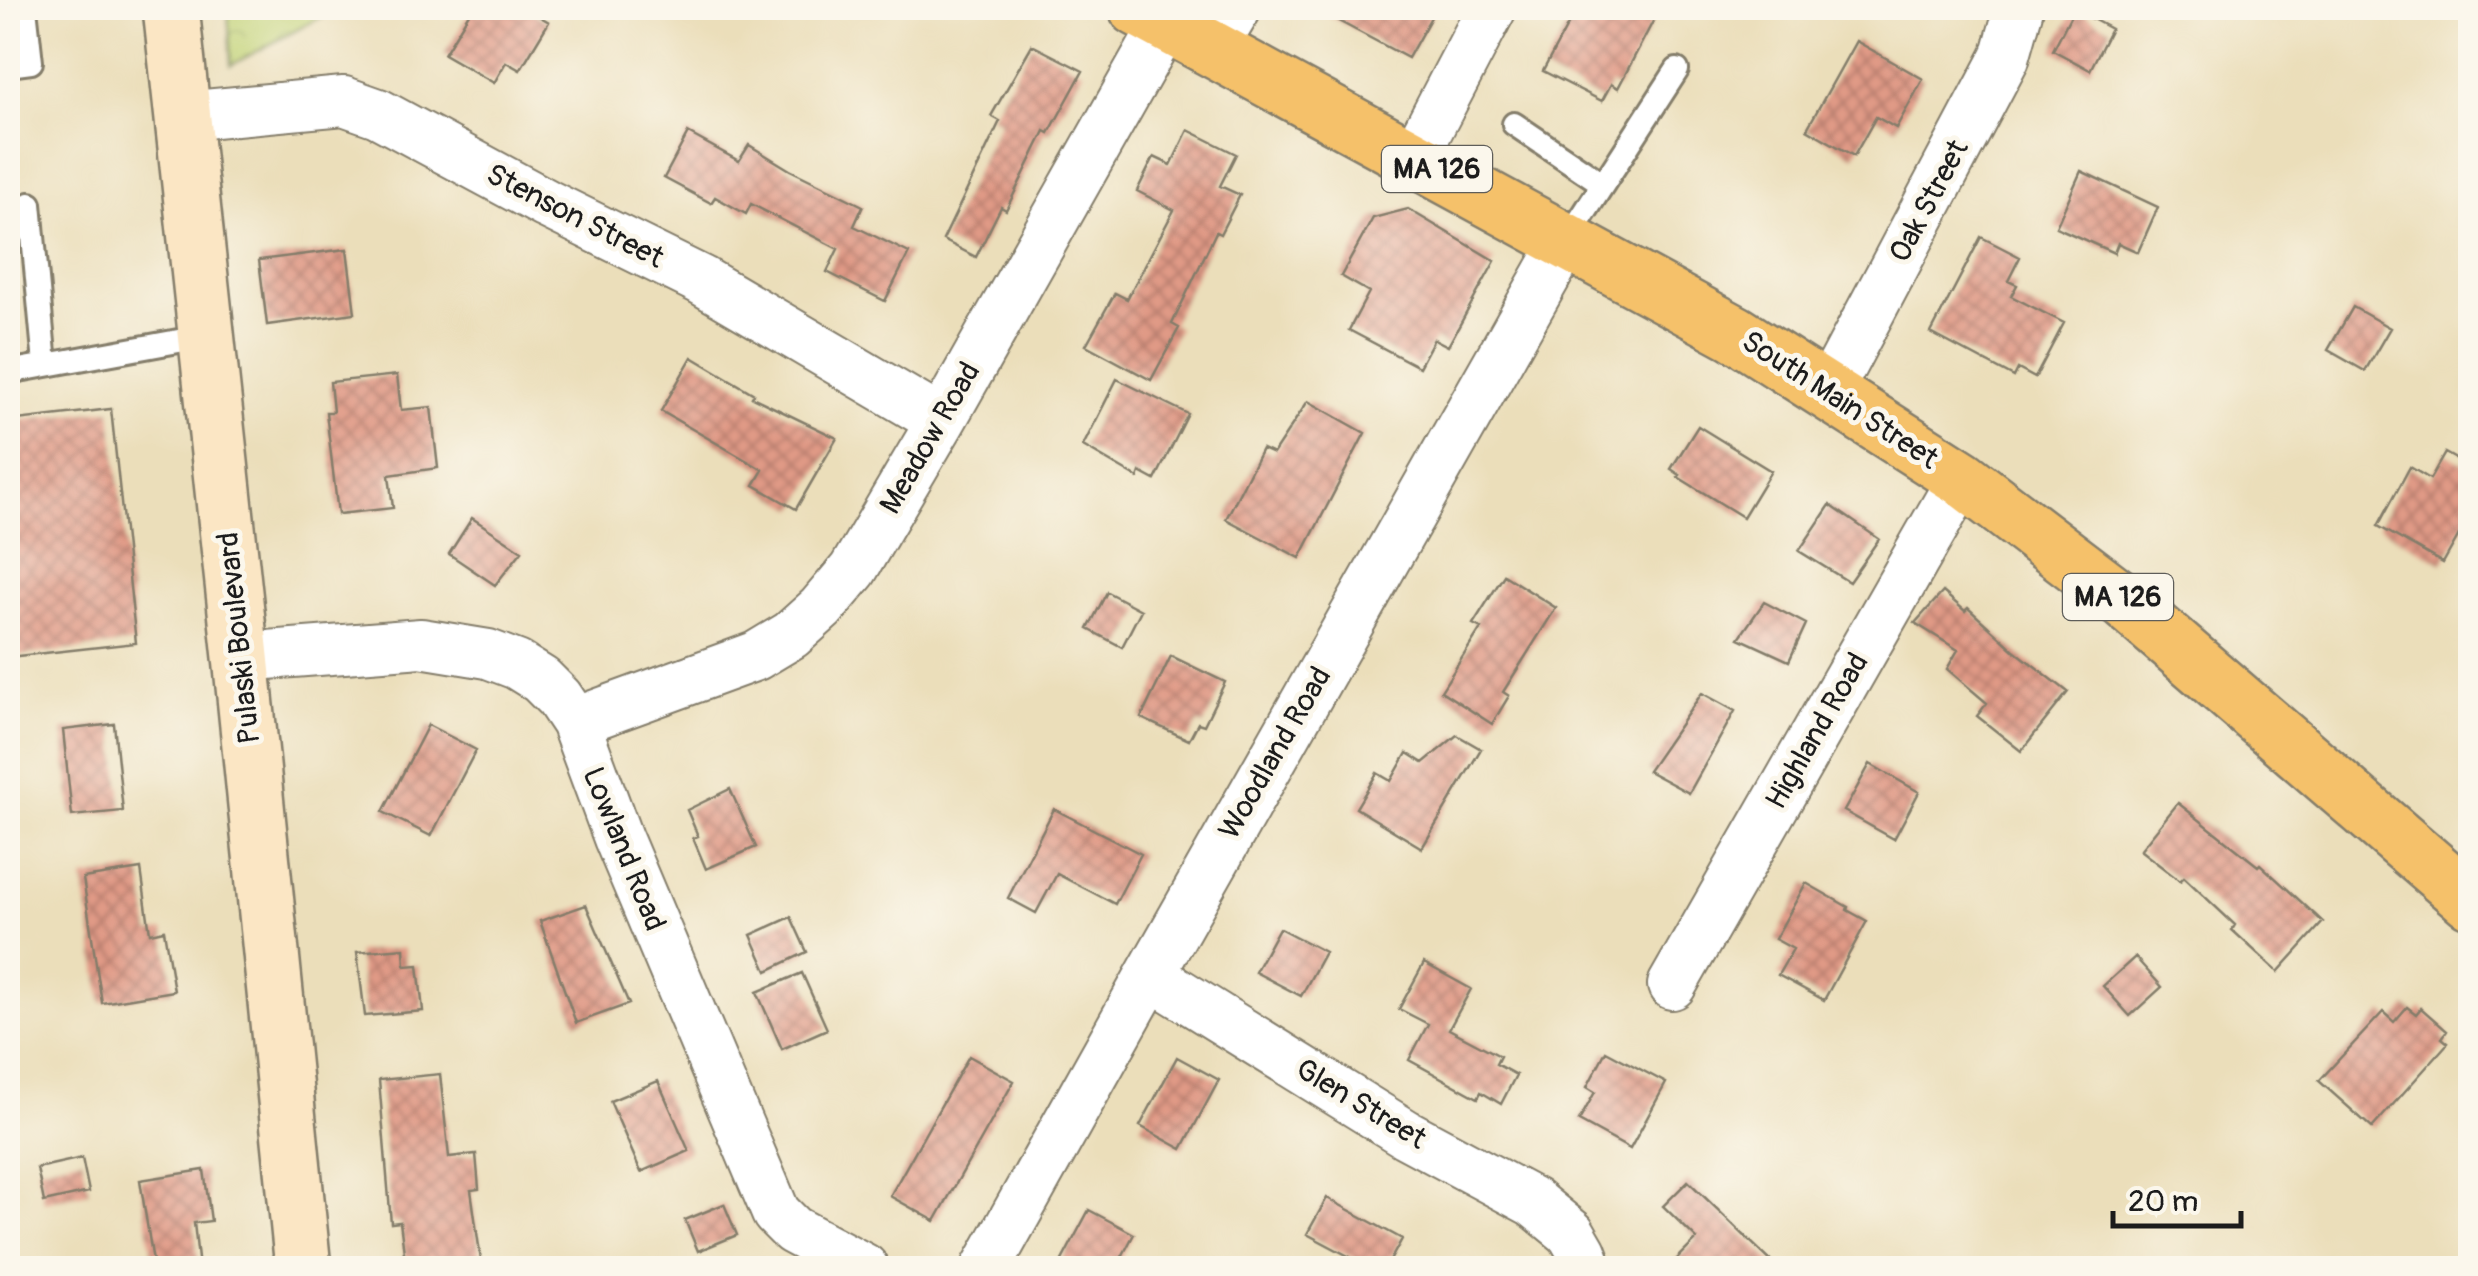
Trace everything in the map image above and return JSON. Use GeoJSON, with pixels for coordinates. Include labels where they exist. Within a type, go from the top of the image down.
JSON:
{"type":"FeatureCollection","features":[{"type":"Feature","properties":{"kind":"main road","name":"Pulaski Boulevard"},"geometry":{"type":"LineString","coordinates":[[171,8],[303,1268]]}},
{"type":"Feature","properties":{"kind":"main road","name":"South Main Street"},"geometry":{"type":"LineString","coordinates":[[1188,21],[1414,157],[1736,333],[1962,478],[2135,612],[2470,900]]}},
{"type":"Feature","properties":{"kind":"street"},"geometry":{"type":"LineString","coordinates":[[1414,157],[1492,8]]}},
{"type":"Feature","properties":{"kind":"street","name":"Oak Street"},"geometry":{"type":"LineString","coordinates":[[1828,390],[2005,58],[2020,8]]}},
{"type":"Feature","properties":{"kind":"street","name":"Meadow Road"},"geometry":{"type":"LineString","coordinates":[[575,722],[756,656],[792,635],[822,608],[852,570],[1188,21]]}},
{"type":"Feature","properties":{"kind":"street","name":"Stenson Street"},"geometry":{"type":"LineString","coordinates":[[182,116],[344,101],[378,113],[700,280],[941,421]]}},
{"type":"Feature","properties":{"kind":"street","name":"Woodland Road"},"geometry":{"type":"LineString","coordinates":[[986,1268],[1567,240]]}},
{"type":"Feature","properties":{"kind":"street","name":"Highland Road"},"geometry":{"type":"LineString","coordinates":[[1672,985],[1962,478]]}},
{"type":"Feature","properties":{"kind":"street","name":"Lowland Road"},"geometry":{"type":"LineString","coordinates":[[241,657],[421,644],[488,654],[518,665],[560,698],[575,722],[618,838],[776,1213],[792,1230],[864,1268]]}},
{"type":"Feature","properties":{"kind":"street","name":"Glen Street"},"geometry":{"type":"LineString","coordinates":[[1150,974],[1406,1134],[1533,1202],[1579,1251]]}},
{"type":"Feature","properties":{"kind":"lane"},"geometry":{"type":"LineString","coordinates":[[8,65],[31,62],[25,8]]}},
{"type":"Feature","properties":{"kind":"lane"},"geometry":{"type":"LineString","coordinates":[[1567,240],[1678,70]]}},
{"type":"Feature","properties":{"kind":"lane"},"geometry":{"type":"LineString","coordinates":[[1514,124],[1603,184]]}},
{"type":"Feature","properties":{"kind":"lane"},"geometry":{"type":"LineString","coordinates":[[30,204],[45,364]]}},
{"type":"Feature","properties":{"kind":"lane"},"geometry":{"type":"LineString","coordinates":[[8,372],[206,336]]}},
{"type":"Feature","properties":{"kind":"green space"},"geometry":{"type":"Polygon","coordinates":[[[228,8],[338,8],[231,65],[228,8]]]}},
{"type":"Feature","properties":{"kind":"building"},"geometry":{"type":"Polygon","coordinates":[[[472,8],[525,8],[549,22],[520,70],[506,62],[494,83],[444,54],[472,8]]]}},
{"type":"Feature","properties":{"kind":"building"},"geometry":{"type":"Polygon","coordinates":[[[1314,8],[1436,8],[1408,58],[1314,8]]]}},
{"type":"Feature","properties":{"kind":"building"},"geometry":{"type":"Polygon","coordinates":[[[1577,8],[1660,8],[1618,88],[1611,84],[1602,101],[1543,71],[1577,8]]]}},
{"type":"Feature","properties":{"kind":"building"},"geometry":{"type":"Polygon","coordinates":[[[2074,9],[2111,29],[2090,70],[2053,50],[2074,9]]]}},
{"type":"Feature","properties":{"kind":"building"},"geometry":{"type":"Polygon","coordinates":[[[1856,41],[1923,79],[1896,128],[1876,117],[1854,156],[1807,129],[1856,41]]]}},
{"type":"Feature","properties":{"kind":"building"},"geometry":{"type":"Polygon","coordinates":[[[1032,45],[1083,71],[1049,133],[1045,131],[1006,210],[1001,207],[976,257],[943,240],[1000,121],[991,116],[1032,45]]]}},
{"type":"Feature","properties":{"kind":"building"},"geometry":{"type":"Polygon","coordinates":[[[1188,130],[1236,154],[1220,186],[1240,195],[1220,234],[1216,232],[1172,324],[1179,328],[1151,380],[1086,345],[1115,293],[1127,299],[1174,210],[1137,191],[1154,157],[1171,165],[1188,130]]]}},
{"type":"Feature","properties":{"kind":"building"},"geometry":{"type":"Polygon","coordinates":[[[688,133],[739,161],[749,145],[863,206],[854,226],[909,253],[885,301],[827,272],[838,249],[751,204],[746,214],[715,197],[711,203],[664,178],[688,133]]]}},
{"type":"Feature","properties":{"kind":"building"},"geometry":{"type":"Polygon","coordinates":[[[2081,171],[2158,207],[2138,252],[2118,243],[2114,253],[2056,227],[2081,171]]]}},
{"type":"Feature","properties":{"kind":"building"},"geometry":{"type":"Polygon","coordinates":[[[1408,209],[1495,261],[1448,346],[1434,339],[1419,367],[1349,330],[1369,292],[1341,276],[1373,218],[1408,209]]]}},
{"type":"Feature","properties":{"kind":"building"},"geometry":{"type":"Polygon","coordinates":[[[1981,237],[2020,257],[2008,281],[2017,285],[2011,296],[2064,323],[2035,378],[2018,369],[2014,377],[1931,333],[1981,237]]]}},
{"type":"Feature","properties":{"kind":"building"},"geometry":{"type":"Polygon","coordinates":[[[347,249],[355,313],[267,325],[259,260],[347,249]]]}},
{"type":"Feature","properties":{"kind":"building"},"geometry":{"type":"Polygon","coordinates":[[[2353,307],[2390,328],[2365,371],[2328,350],[2353,307]]]}},
{"type":"Feature","properties":{"kind":"building"},"geometry":{"type":"Polygon","coordinates":[[[692,357],[754,394],[752,397],[837,438],[796,509],[754,485],[763,470],[661,411],[692,357]]]}},
{"type":"Feature","properties":{"kind":"building"},"geometry":{"type":"Polygon","coordinates":[[[397,375],[401,410],[431,407],[438,468],[389,475],[393,508],[338,514],[326,412],[333,412],[330,382],[397,375]]]}},
{"type":"Feature","properties":{"kind":"building"},"geometry":{"type":"Polygon","coordinates":[[[1117,379],[1188,414],[1155,480],[1140,472],[1138,478],[1083,446],[1117,379]]]}},
{"type":"Feature","properties":{"kind":"building"},"geometry":{"type":"Polygon","coordinates":[[[1308,401],[1365,433],[1300,558],[1226,519],[1262,449],[1273,454],[1308,401]]]}},
{"type":"Feature","properties":{"kind":"building"},"geometry":{"type":"Polygon","coordinates":[[[111,409],[136,643],[8,657],[8,421],[111,409]]]}},
{"type":"Feature","properties":{"kind":"building"},"geometry":{"type":"Polygon","coordinates":[[[1698,426],[1771,471],[1743,517],[1671,469],[1698,426]]]}},
{"type":"Feature","properties":{"kind":"building"},"geometry":{"type":"Polygon","coordinates":[[[2445,453],[2470,467],[2470,515],[2443,563],[2378,526],[2410,467],[2430,479],[2445,453]]]}},
{"type":"Feature","properties":{"kind":"building"},"geometry":{"type":"Polygon","coordinates":[[[1830,505],[1879,539],[1849,582],[1799,551],[1830,505]]]}},
{"type":"Feature","properties":{"kind":"building"},"geometry":{"type":"Polygon","coordinates":[[[472,518],[522,551],[495,585],[449,554],[472,518]]]}},
{"type":"Feature","properties":{"kind":"building"},"geometry":{"type":"Polygon","coordinates":[[[1504,575],[1556,608],[1503,692],[1509,696],[1492,724],[1441,691],[1481,628],[1473,624],[1504,575]]]}},
{"type":"Feature","properties":{"kind":"building"},"geometry":{"type":"Polygon","coordinates":[[[1107,592],[1141,610],[1122,647],[1088,629],[1107,592]]]}},
{"type":"Feature","properties":{"kind":"building"},"geometry":{"type":"Polygon","coordinates":[[[1943,592],[1965,611],[1968,608],[2068,692],[2021,751],[1977,716],[1987,703],[1947,669],[1958,650],[1915,623],[1943,592]]]}},
{"type":"Feature","properties":{"kind":"building"},"geometry":{"type":"Polygon","coordinates":[[[1764,602],[1806,624],[1789,661],[1739,638],[1764,602]]]}},
{"type":"Feature","properties":{"kind":"building"},"geometry":{"type":"Polygon","coordinates":[[[1171,656],[1225,682],[1204,725],[1198,723],[1189,740],[1141,718],[1171,656]]]}},
{"type":"Feature","properties":{"kind":"building"},"geometry":{"type":"Polygon","coordinates":[[[1702,693],[1735,711],[1689,793],[1648,771],[1702,693]]]}},
{"type":"Feature","properties":{"kind":"building"},"geometry":{"type":"Polygon","coordinates":[[[114,724],[123,811],[72,816],[63,730],[114,724]]]}},
{"type":"Feature","properties":{"kind":"building"},"geometry":{"type":"Polygon","coordinates":[[[428,725],[476,750],[431,836],[383,812],[428,725]]]}},
{"type":"Feature","properties":{"kind":"building"},"geometry":{"type":"Polygon","coordinates":[[[1457,735],[1481,749],[1422,848],[1356,808],[1377,773],[1391,781],[1407,753],[1423,763],[1457,735]]]}},
{"type":"Feature","properties":{"kind":"building"},"geometry":{"type":"Polygon","coordinates":[[[1870,764],[1919,792],[1894,839],[1844,811],[1870,764]]]}},
{"type":"Feature","properties":{"kind":"building"},"geometry":{"type":"Polygon","coordinates":[[[730,789],[756,847],[706,869],[687,810],[730,789]]]}},
{"type":"Feature","properties":{"kind":"building"},"geometry":{"type":"Polygon","coordinates":[[[2178,803],[2260,864],[2323,922],[2278,972],[2232,930],[2235,925],[2184,877],[2180,881],[2140,850],[2178,803]]]}},
{"type":"Feature","properties":{"kind":"building"},"geometry":{"type":"Polygon","coordinates":[[[1054,809],[1141,854],[1115,904],[1057,874],[1036,913],[1008,898],[1054,809]]]}},
{"type":"Feature","properties":{"kind":"building"},"geometry":{"type":"Polygon","coordinates":[[[141,869],[150,933],[164,930],[174,991],[102,1003],[83,878],[141,869]]]}},
{"type":"Feature","properties":{"kind":"building"},"geometry":{"type":"Polygon","coordinates":[[[1806,883],[1867,921],[1824,1000],[1778,975],[1793,949],[1775,939],[1806,883]]]}},
{"type":"Feature","properties":{"kind":"building"},"geometry":{"type":"Polygon","coordinates":[[[586,905],[629,1004],[576,1023],[540,921],[586,905]]]}},
{"type":"Feature","properties":{"kind":"building"},"geometry":{"type":"Polygon","coordinates":[[[791,917],[807,952],[767,971],[751,935],[791,917]]]}},
{"type":"Feature","properties":{"kind":"building"},"geometry":{"type":"Polygon","coordinates":[[[1279,928],[1325,952],[1301,996],[1255,972],[1279,928]]]}},
{"type":"Feature","properties":{"kind":"building"},"geometry":{"type":"Polygon","coordinates":[[[404,948],[405,966],[418,965],[423,1011],[365,1016],[357,952],[404,948]]]}},
{"type":"Feature","properties":{"kind":"building"},"geometry":{"type":"Polygon","coordinates":[[[2135,957],[2162,987],[2130,1016],[2103,986],[2135,957]]]}},
{"type":"Feature","properties":{"kind":"building"},"geometry":{"type":"Polygon","coordinates":[[[1424,963],[1471,989],[1449,1029],[1500,1056],[1496,1064],[1516,1075],[1501,1104],[1481,1092],[1478,1098],[1409,1060],[1428,1024],[1399,1009],[1424,963]]]}},
{"type":"Feature","properties":{"kind":"building"},"geometry":{"type":"Polygon","coordinates":[[[802,973],[827,1029],[782,1049],[757,992],[802,973]]]}},
{"type":"Feature","properties":{"kind":"building"},"geometry":{"type":"Polygon","coordinates":[[[2407,1007],[2416,1014],[2421,1008],[2447,1031],[2442,1038],[2448,1043],[2372,1128],[2319,1081],[2383,1012],[2394,1022],[2407,1007]]]}},
{"type":"Feature","properties":{"kind":"building"},"geometry":{"type":"Polygon","coordinates":[[[1606,1051],[1666,1083],[1630,1149],[1579,1121],[1595,1092],[1587,1087],[1606,1051]]]}},
{"type":"Feature","properties":{"kind":"building"},"geometry":{"type":"Polygon","coordinates":[[[969,1056],[1014,1081],[935,1221],[890,1196],[969,1056]]]}},
{"type":"Feature","properties":{"kind":"building"},"geometry":{"type":"Polygon","coordinates":[[[1177,1057],[1219,1080],[1182,1149],[1140,1126],[1177,1057]]]}},
{"type":"Feature","properties":{"kind":"building"},"geometry":{"type":"Polygon","coordinates":[[[440,1074],[449,1157],[476,1154],[479,1189],[471,1190],[482,1268],[406,1268],[400,1222],[391,1223],[379,1080],[440,1074]]]}},
{"type":"Feature","properties":{"kind":"building"},"geometry":{"type":"Polygon","coordinates":[[[658,1081],[689,1151],[641,1172],[610,1101],[658,1081]]]}},
{"type":"Feature","properties":{"kind":"building"},"geometry":{"type":"Polygon","coordinates":[[[82,1158],[89,1192],[44,1202],[37,1168],[82,1158]]]}},
{"type":"Feature","properties":{"kind":"building"},"geometry":{"type":"Polygon","coordinates":[[[204,1170],[211,1221],[194,1223],[199,1268],[154,1268],[140,1180],[204,1170]]]}},
{"type":"Feature","properties":{"kind":"building"},"geometry":{"type":"Polygon","coordinates":[[[1688,1181],[1778,1268],[1668,1268],[1697,1239],[1663,1206],[1688,1181]]]}},
{"type":"Feature","properties":{"kind":"building"},"geometry":{"type":"Polygon","coordinates":[[[1327,1198],[1402,1239],[1386,1268],[1371,1268],[1307,1234],[1327,1198]]]}},
{"type":"Feature","properties":{"kind":"building"},"geometry":{"type":"Polygon","coordinates":[[[724,1204],[737,1235],[698,1251],[685,1220],[724,1204]]]}},
{"type":"Feature","properties":{"kind":"building"},"geometry":{"type":"Polygon","coordinates":[[[1089,1210],[1134,1234],[1116,1268],[1058,1268],[1089,1210]]]}}]}
